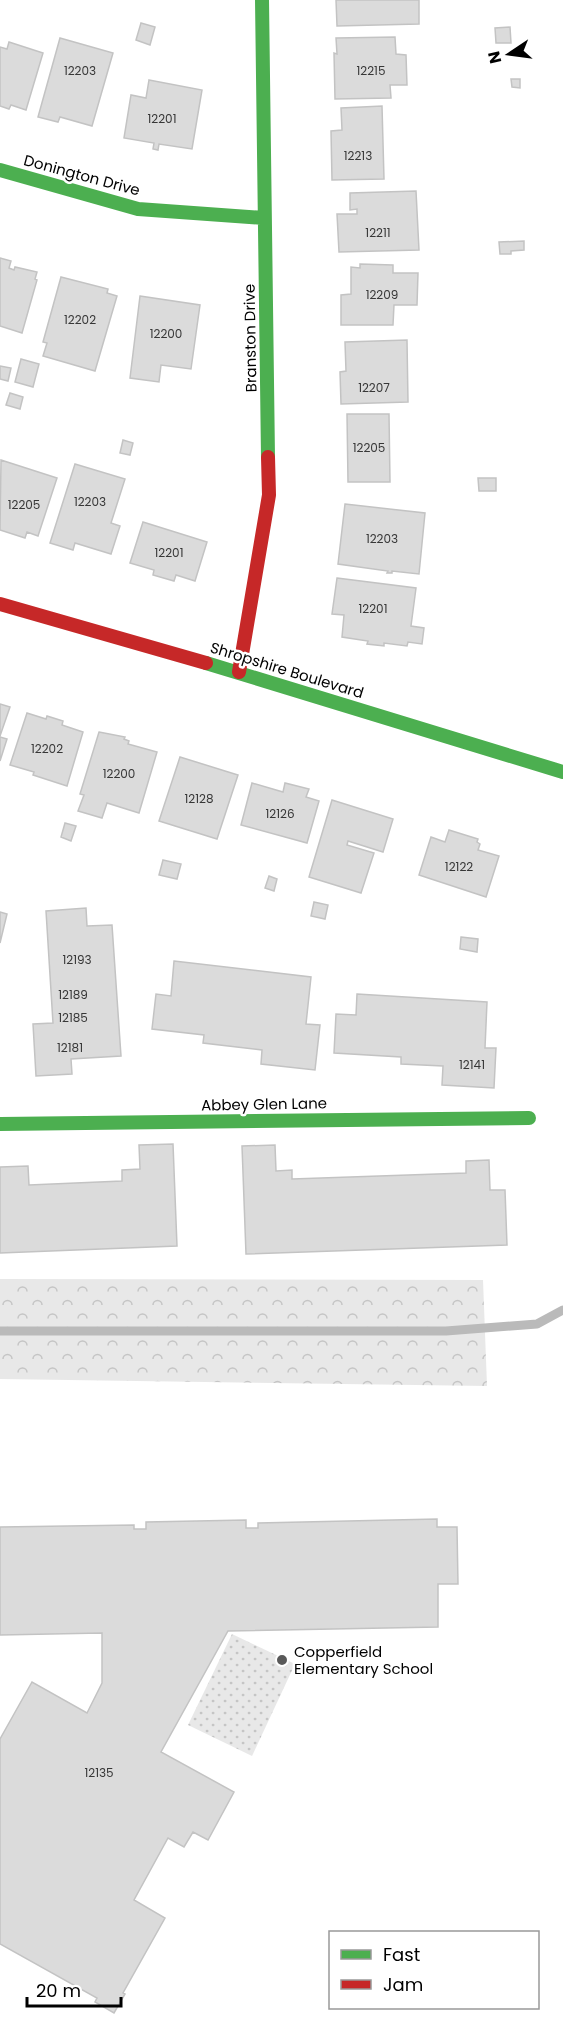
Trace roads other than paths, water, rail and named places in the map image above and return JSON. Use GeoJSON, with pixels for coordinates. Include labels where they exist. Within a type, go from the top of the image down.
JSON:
{"type":"FeatureCollection","features":[{"type":"Feature","properties":{"kind":"street","name":"Branston Drive"},"geometry":{"type":"LineString","coordinates":[[239,672],[269,495],[262,0]]}},
{"type":"Feature","properties":{"kind":"street","name":"Donington Drive"},"geometry":{"type":"LineString","coordinates":[[0,170],[138,209],[264,218]]}},
{"type":"Feature","properties":{"kind":"street","name":"Shropshire Boulevard"},"geometry":{"type":"LineString","coordinates":[[0,604],[239,672],[563,772]]}},
{"type":"Feature","properties":{"kind":"street","name":"Abbey Glen Lane"},"geometry":{"type":"LineString","coordinates":[[0,1124],[529,1118]]}},
{"type":"Feature","properties":{"kind":"waterway"},"geometry":{"type":"LineString","coordinates":[[0,1331],[446,1331],[537,1324],[563,1310]]}},
{"type":"Feature","properties":{"kind":"place","name":"Copperfield Elementary School"},"geometry":{"type":"Point","coordinates":[282,1660]}}]}
